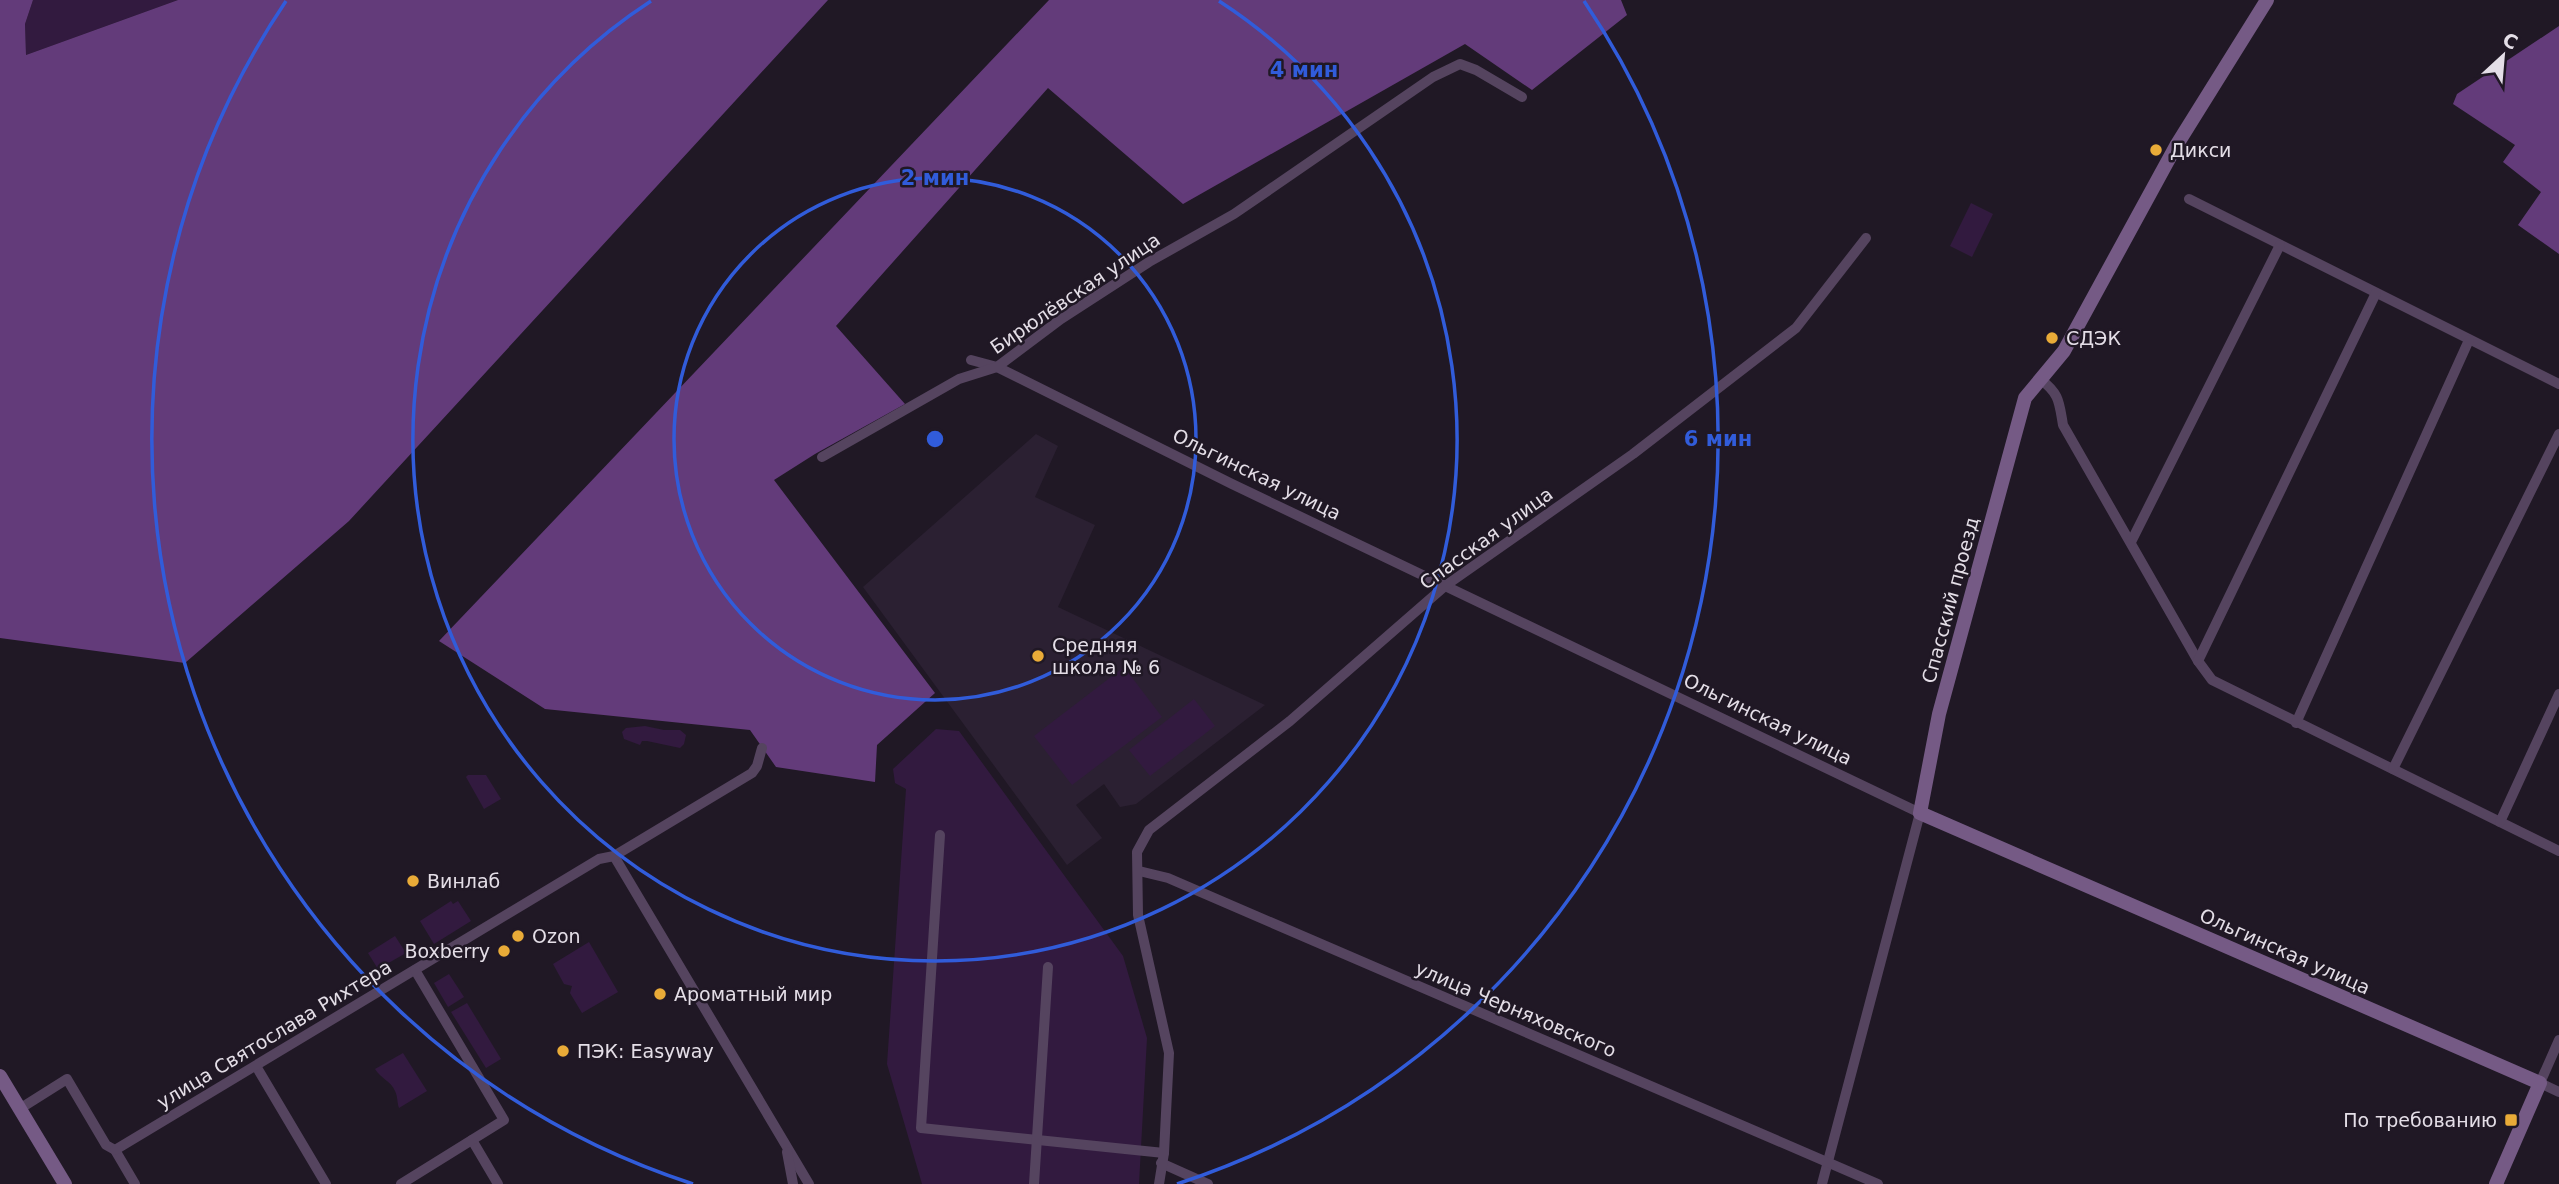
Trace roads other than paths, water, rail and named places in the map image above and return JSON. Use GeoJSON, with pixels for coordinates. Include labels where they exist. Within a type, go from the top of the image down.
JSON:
{"type":"FeatureCollection","features":[{"type":"Feature","properties":{"kind":"street","name":"Спасский проезд"},"geometry":{"type":"LineString","coordinates":[[1822,1184],[1920,813],[1939,714],[2025,398],[2064,351],[2176,146],[2267,0]]}},
{"type":"Feature","properties":{"kind":"street","name":"Бирюлёвская улица"},"geometry":{"type":"LineString","coordinates":[[822,457],[960,379],[997,367],[1083,304],[1149,262],[1234,214],[1433,77],[1461,64],[1522,97]]}},
{"type":"Feature","properties":{"kind":"street"},"geometry":{"type":"LineString","coordinates":[[2189,200],[2559,384]]}},
{"type":"Feature","properties":{"kind":"street","name":"Спасская улица"},"geometry":{"type":"LineString","coordinates":[[1159,1184],[1169,1053],[1139,915],[1137,852],[1149,830],[1290,721],[1445,586],[1633,454],[1796,328],[1866,238]]}},
{"type":"Feature","properties":{"kind":"street"},"geometry":{"type":"LineString","coordinates":[[2131,542],[2280,245]]}},
{"type":"Feature","properties":{"kind":"street"},"geometry":{"type":"LineString","coordinates":[[2198,661],[2376,293]]}},
{"type":"Feature","properties":{"kind":"street"},"geometry":{"type":"LineString","coordinates":[[2297,723],[2469,340]]}},
{"type":"Feature","properties":{"kind":"street","name":"Ольгинская улица"},"geometry":{"type":"LineString","coordinates":[[971,360],[997,367],[1232,484],[1920,813],[2559,1092]]}},
{"type":"Feature","properties":{"kind":"street"},"geometry":{"type":"LineString","coordinates":[[2040,379],[2053,388],[2058,396],[2063,425],[2198,661],[2212,680],[2559,851]]}},
{"type":"Feature","properties":{"kind":"street"},"geometry":{"type":"LineString","coordinates":[[2393,769],[2559,434]]}},
{"type":"Feature","properties":{"kind":"street"},"geometry":{"type":"LineString","coordinates":[[2500,822],[2559,694]]}},
{"type":"Feature","properties":{"kind":"street","name":"улица Святослава Рихтера"},"geometry":{"type":"LineString","coordinates":[[115,1150],[601,858],[614,856],[752,773],[762,748]]}},
{"type":"Feature","properties":{"kind":"street"},"geometry":{"type":"LineString","coordinates":[[940,835],[921,1128],[1038,1140],[1163,1158],[1208,1184]]}},
{"type":"Feature","properties":{"kind":"street"},"geometry":{"type":"LineString","coordinates":[[614,856],[809,1184]]}},
{"type":"Feature","properties":{"kind":"street","name":"улица Черняховского"},"geometry":{"type":"LineString","coordinates":[[1139,871],[1168,878],[1878,1184]]}},
{"type":"Feature","properties":{"kind":"street"},"geometry":{"type":"LineString","coordinates":[[1034,1184],[1048,967]]}},
{"type":"Feature","properties":{"kind":"street"},"geometry":{"type":"LineString","coordinates":[[401,1184],[504,1120],[415,970]]}},
{"type":"Feature","properties":{"kind":"street"},"geometry":{"type":"LineString","coordinates":[[2496,1184],[2559,1040]]}},
{"type":"Feature","properties":{"kind":"street"},"geometry":{"type":"LineString","coordinates":[[256,1066],[326,1184]]}},
{"type":"Feature","properties":{"kind":"street"},"geometry":{"type":"LineString","coordinates":[[0,1076],[65,1184]]}},
{"type":"Feature","properties":{"kind":"street"},"geometry":{"type":"LineString","coordinates":[[21,1108],[67,1079],[106,1145],[115,1150],[135,1184]]}},
{"type":"Feature","properties":{"kind":"street"},"geometry":{"type":"LineString","coordinates":[[472,1140],[498,1184]]}},
{"type":"Feature","properties":{"kind":"street"},"geometry":{"type":"LineString","coordinates":[[785,1145],[793,1184]]}},
{"type":"Feature","properties":{"kind":"place","name":"Дикси"},"geometry":{"type":"Point","coordinates":[2156,150]}},
{"type":"Feature","properties":{"kind":"place","name":"СДЭК"},"geometry":{"type":"Point","coordinates":[2052,338]}},
{"type":"Feature","properties":{"kind":"place","name":"Средняя школа № 6"},"geometry":{"type":"Point","coordinates":[1038,656]}},
{"type":"Feature","properties":{"kind":"place","name":"Винлаб"},"geometry":{"type":"Point","coordinates":[413,881]}},
{"type":"Feature","properties":{"kind":"place","name":"Ozon"},"geometry":{"type":"Point","coordinates":[518,936]}},
{"type":"Feature","properties":{"kind":"place","name":"Boxberry"},"geometry":{"type":"Point","coordinates":[504,951]}},
{"type":"Feature","properties":{"kind":"place","name":"Ароматный мир"},"geometry":{"type":"Point","coordinates":[660,994]}},
{"type":"Feature","properties":{"kind":"place","name":"ПЭК: Easyway"},"geometry":{"type":"Point","coordinates":[563,1051]}},
{"type":"Feature","properties":{"kind":"place","name":"По требованию"},"geometry":{"type":"Point","coordinates":[2511,1120]}}]}
